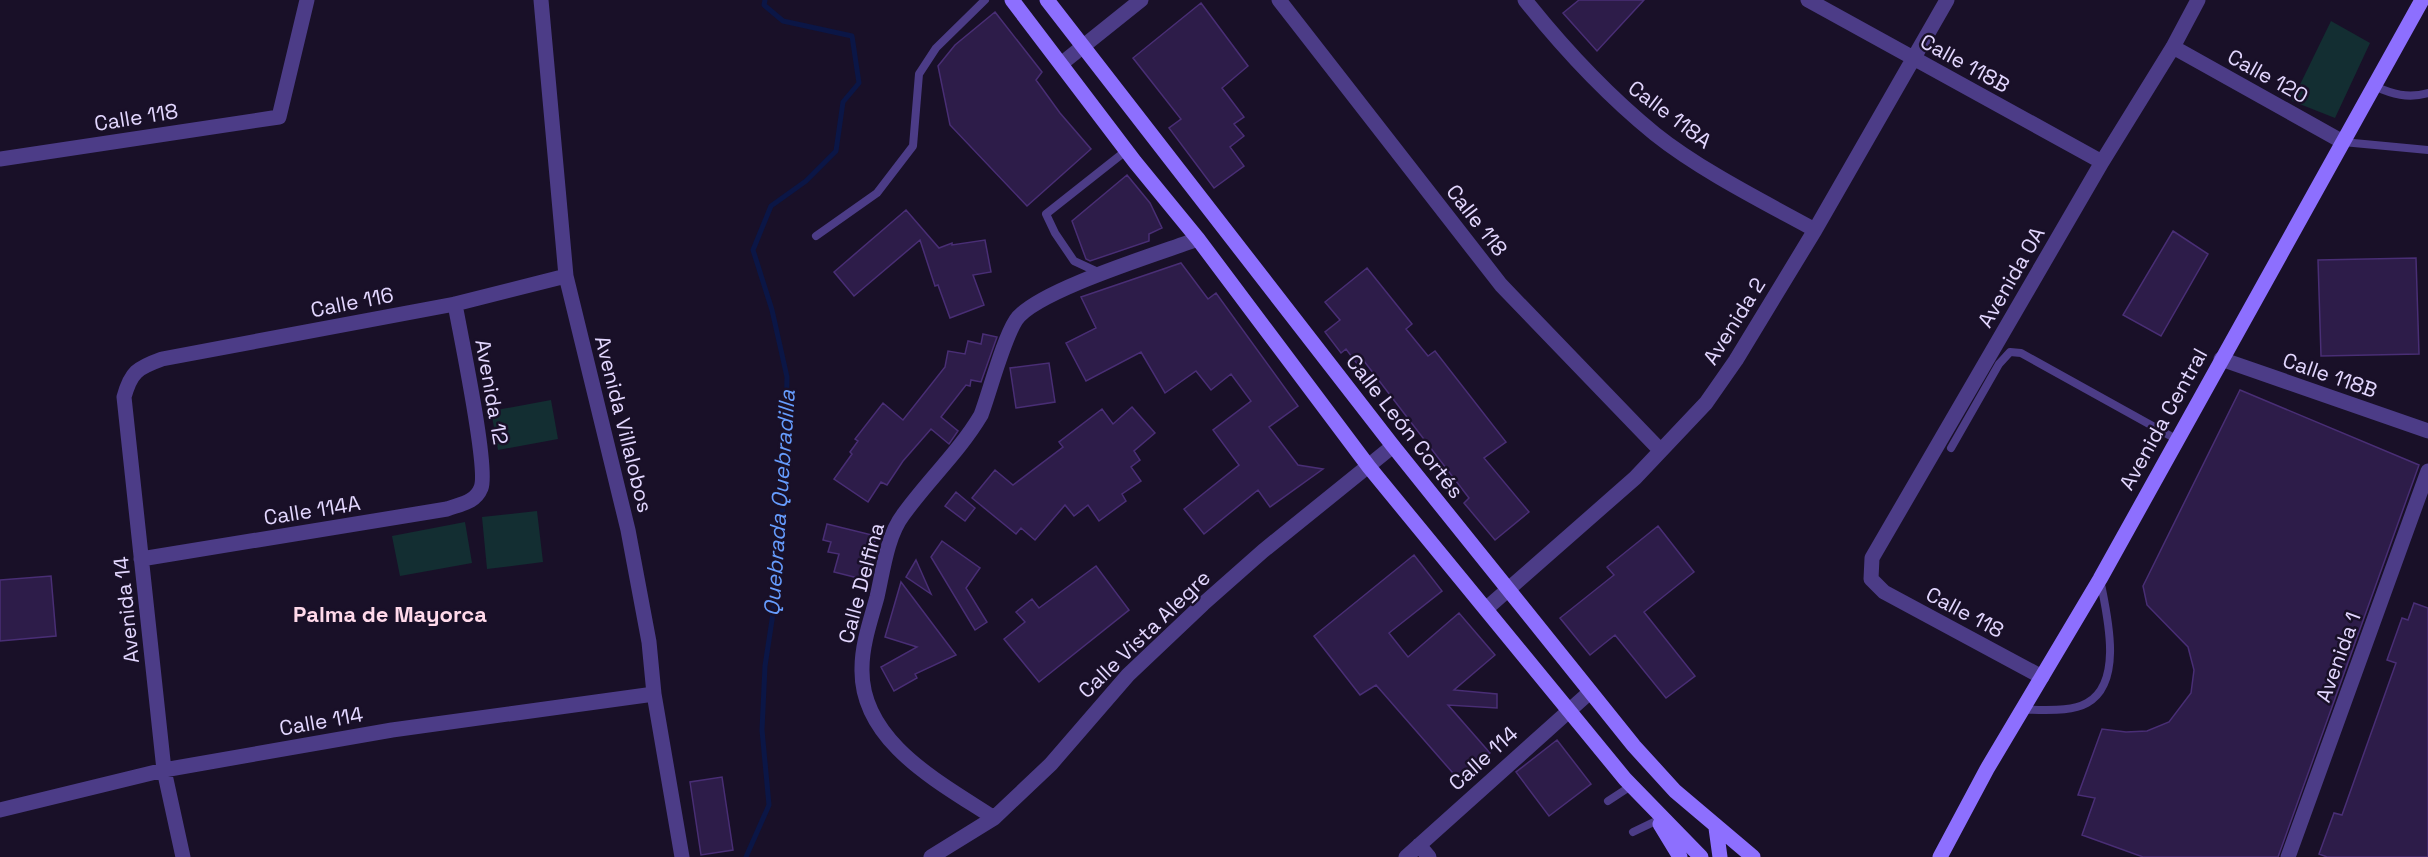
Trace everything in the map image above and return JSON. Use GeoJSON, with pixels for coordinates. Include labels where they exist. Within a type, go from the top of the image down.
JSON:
{"type":"FeatureCollection","features":[{"type":"Feature","properties":{"kind":"main road"},"geometry":{"type":"LineString","coordinates":[[1012,0],[1198,239],[1369,467],[1628,782],[1658,820],[1680,857]]}},
{"type":"Feature","properties":{"kind":"main road","name":"Calle León Cortés"},"geometry":{"type":"LineString","coordinates":[[1047,0],[1393,446],[1590,692],[1668,783],[1716,828],[1753,857]]}},
{"type":"Feature","properties":{"kind":"main road","name":"Avenida Central"},"geometry":{"type":"LineString","coordinates":[[1940,857],[1987,769],[2100,579],[2220,358],[2343,142],[2420,0]]}},
{"type":"Feature","properties":{"kind":"main road"},"geometry":{"type":"LineString","coordinates":[[1628,782],[1701,857]]}},
{"type":"Feature","properties":{"kind":"main road"},"geometry":{"type":"LineString","coordinates":[[1716,828],[1720,857]]}},
{"type":"Feature","properties":{"kind":"street","name":"Calle 118"},"geometry":{"type":"LineString","coordinates":[[0,159],[279,117],[306,0]]}},
{"type":"Feature","properties":{"kind":"street","name":"Avenida Villalobos"},"geometry":{"type":"LineString","coordinates":[[541,0],[566,276],[628,530],[649,642],[654,694],[682,857]]}},
{"type":"Feature","properties":{"kind":"street"},"geometry":{"type":"LineString","coordinates":[[1061,64],[1141,0]]}},
{"type":"Feature","properties":{"kind":"street","name":"Calle 118"},"geometry":{"type":"LineString","coordinates":[[1279,0],[1501,285],[1660,450]]}},
{"type":"Feature","properties":{"kind":"street","name":"Calle 118A"},"geometry":{"type":"LineString","coordinates":[[1525,0],[1597,83],[1656,135],[1737,187],[1815,230]]}},
{"type":"Feature","properties":{"kind":"street","name":"Calle 118B"},"geometry":{"type":"LineString","coordinates":[[1808,0],[2102,162]]}},
{"type":"Feature","properties":{"kind":"street","name":"Avenida 2"},"geometry":{"type":"LineString","coordinates":[[1487,608],[1635,478],[1706,402],[1736,360],[1815,230],[1947,0]]}},
{"type":"Feature","properties":{"kind":"street","name":"Avenida 0A"},"geometry":{"type":"LineString","coordinates":[[1870,579],[1872,558],[2102,162],[2173,47],[2198,0]]}},
{"type":"Feature","properties":{"kind":"street","name":"Calle 120"},"geometry":{"type":"LineString","coordinates":[[2173,47],[2343,142]]}},
{"type":"Feature","properties":{"kind":"street","name":"Calle Delfina"},"geometry":{"type":"LineString","coordinates":[[994,818],[920,769],[896,746],[867,702],[861,668],[894,532],[902,516],[963,445],[981,415],[1015,322],[1026,309],[1045,298],[1102,274],[1198,239]]}},
{"type":"Feature","properties":{"kind":"street","name":"Calle 116"},"geometry":{"type":"LineString","coordinates":[[144,365],[162,359],[455,304],[566,276]]}},
{"type":"Feature","properties":{"kind":"street","name":"Avenida 12"},"geometry":{"type":"LineString","coordinates":[[455,304],[482,460],[482,487]]}},
{"type":"Feature","properties":{"kind":"street","name":"Calle 118B"},"geometry":{"type":"LineString","coordinates":[[2220,358],[2427,432]]}},
{"type":"Feature","properties":{"kind":"street","name":"Avenida 14"},"geometry":{"type":"LineString","coordinates":[[144,365],[129,377],[124,397],[164,770],[183,857]]}},
{"type":"Feature","properties":{"kind":"street","name":"Calle Vista Alegre"},"geometry":{"type":"LineString","coordinates":[[931,857],[994,818],[1051,764],[1128,675],[1203,604],[1263,551],[1393,446]]}},
{"type":"Feature","properties":{"kind":"street","name":"Avenida 1"},"geometry":{"type":"LineString","coordinates":[[2288,857],[2428,471]]}},
{"type":"Feature","properties":{"kind":"street","name":"Calle 114A"},"geometry":{"type":"LineString","coordinates":[[141,559],[447,509],[473,500],[482,487]]}},
{"type":"Feature","properties":{"kind":"street","name":"Calle 118"},"geometry":{"type":"LineString","coordinates":[[1870,579],[1884,592],[2042,677]]}},
{"type":"Feature","properties":{"kind":"street","name":"Calle 114"},"geometry":{"type":"LineString","coordinates":[[1406,857],[1424,851],[1568,710],[1590,692]]}},
{"type":"Feature","properties":{"kind":"street","name":"Calle 114"},"geometry":{"type":"LineString","coordinates":[[0,810],[164,770],[392,730],[654,694]]}},
{"type":"Feature","properties":{"kind":"lane"},"geometry":{"type":"LineString","coordinates":[[816,236],[877,193],[914,146],[919,74],[936,48],[985,0]]}},
{"type":"Feature","properties":{"kind":"lane"},"geometry":{"type":"LineString","coordinates":[[2374,86],[2392,94],[2428,93]]}},
{"type":"Feature","properties":{"kind":"lane"},"geometry":{"type":"LineString","coordinates":[[2343,142],[2428,150]]}},
{"type":"Feature","properties":{"kind":"lane"},"geometry":{"type":"LineString","coordinates":[[1102,274],[1074,261],[1054,234],[1046,214],[1127,150]]}},
{"type":"Feature","properties":{"kind":"lane"},"geometry":{"type":"LineString","coordinates":[[1951,448],[1999,364],[2010,352],[2021,353],[2176,439]]}},
{"type":"Feature","properties":{"kind":"lane"},"geometry":{"type":"LineString","coordinates":[[2022,710],[2075,707],[2089,702],[2099,690],[2110,662],[2109,627],[2100,579]]}},
{"type":"Feature","properties":{"kind":"lane"},"geometry":{"type":"LineString","coordinates":[[1608,801],[1628,782]]}},
{"type":"Feature","properties":{"kind":"lane"},"geometry":{"type":"LineString","coordinates":[[1633,832],[1658,820]]}},
{"type":"Feature","properties":{"kind":"green space"},"geometry":{"type":"Polygon","coordinates":[[[2331,21],[2370,43],[2335,118],[2292,101],[2331,21]]]}},
{"type":"Feature","properties":{"kind":"green space"},"geometry":{"type":"Polygon","coordinates":[[[551,400],[558,439],[498,450],[491,411],[551,400]]]}},
{"type":"Feature","properties":{"kind":"green space"},"geometry":{"type":"Polygon","coordinates":[[[537,511],[543,562],[487,569],[482,517],[537,511]]]}},
{"type":"Feature","properties":{"kind":"green space"},"geometry":{"type":"Polygon","coordinates":[[[465,522],[472,563],[400,576],[392,536],[465,522]]]}},
{"type":"Feature","properties":{"kind":"building"},"geometry":{"type":"Polygon","coordinates":[[[1579,0],[1644,0],[1597,51],[1563,13],[1579,0]]]}},
{"type":"Feature","properties":{"kind":"building"},"geometry":{"type":"Polygon","coordinates":[[[1201,3],[1248,66],[1222,88],[1244,117],[1234,124],[1244,136],[1230,147],[1244,166],[1214,188],[1169,128],[1181,119],[1133,58],[1201,3]]]}},
{"type":"Feature","properties":{"kind":"building"},"geometry":{"type":"Polygon","coordinates":[[[995,12],[1042,72],[1036,80],[1060,113],[1091,149],[1027,206],[950,125],[938,66],[955,45],[995,12]]]}},
{"type":"Feature","properties":{"kind":"building"},"geometry":{"type":"Polygon","coordinates":[[[1127,175],[1150,203],[1162,228],[1149,234],[1149,241],[1090,261],[1086,259],[1072,221],[1127,175]]]}},
{"type":"Feature","properties":{"kind":"building"},"geometry":{"type":"Polygon","coordinates":[[[906,210],[939,248],[952,243],[952,245],[985,240],[991,272],[973,275],[984,305],[950,318],[938,285],[935,286],[920,240],[854,296],[834,272],[906,210]]]}},
{"type":"Feature","properties":{"kind":"building"},"geometry":{"type":"Polygon","coordinates":[[[2173,231],[2208,254],[2161,336],[2123,315],[2173,231]]]}},
{"type":"Feature","properties":{"kind":"building"},"geometry":{"type":"Polygon","coordinates":[[[2416,258],[2419,354],[2321,356],[2318,260],[2416,258]]]}},
{"type":"Feature","properties":{"kind":"building"},"geometry":{"type":"Polygon","coordinates":[[[1181,263],[1208,299],[1216,293],[1298,406],[1269,427],[1298,465],[1323,469],[1270,507],[1258,490],[1204,534],[1184,509],[1239,465],[1213,430],[1251,401],[1231,374],[1211,390],[1196,371],[1165,393],[1141,352],[1086,381],[1066,343],[1096,328],[1081,297],[1181,263]]]}},
{"type":"Feature","properties":{"kind":"building"},"geometry":{"type":"Polygon","coordinates":[[[1367,268],[1412,324],[1406,329],[1428,356],[1435,351],[1506,442],[1484,458],[1529,512],[1495,540],[1464,503],[1469,498],[1364,361],[1358,365],[1346,349],[1341,353],[1325,332],[1340,320],[1325,302],[1367,268]]]}},
{"type":"Feature","properties":{"kind":"building"},"geometry":{"type":"Polygon","coordinates":[[[983,334],[997,337],[981,382],[971,380],[970,386],[966,385],[941,417],[958,431],[949,444],[931,429],[903,461],[887,485],[881,482],[868,502],[834,479],[852,454],[850,452],[858,441],[855,439],[883,403],[903,420],[945,367],[948,351],[965,354],[968,341],[981,344],[983,334]]]}},
{"type":"Feature","properties":{"kind":"building"},"geometry":{"type":"Polygon","coordinates":[[[1049,363],[1055,402],[1016,408],[1010,368],[1049,363]]]}},
{"type":"Feature","properties":{"kind":"building"},"geometry":{"type":"Polygon","coordinates":[[[2240,390],[2419,465],[2278,857],[2143,857],[2082,835],[2095,798],[2078,795],[2102,729],[2126,732],[2147,731],[2169,722],[2191,693],[2194,670],[2188,647],[2147,605],[2143,586],[2240,390]]]}},
{"type":"Feature","properties":{"kind":"building"},"geometry":{"type":"Polygon","coordinates":[[[1132,407],[1155,433],[1134,451],[1140,460],[1131,467],[1141,481],[1122,494],[1126,501],[1099,521],[1088,505],[1074,516],[1065,505],[1035,540],[1021,528],[1016,534],[972,498],[995,470],[1013,485],[1063,447],[1059,442],[1102,409],[1113,424],[1132,407]]]}},
{"type":"Feature","properties":{"kind":"building"},"geometry":{"type":"Polygon","coordinates":[[[956,492],[975,508],[965,521],[945,506],[956,492]]]}},
{"type":"Feature","properties":{"kind":"building"},"geometry":{"type":"Polygon","coordinates":[[[827,524],[876,536],[866,580],[834,572],[839,554],[828,552],[831,542],[823,540],[827,524]]]}},
{"type":"Feature","properties":{"kind":"building"},"geometry":{"type":"Polygon","coordinates":[[[1658,526],[1694,572],[1644,612],[1695,676],[1666,698],[1615,635],[1590,655],[1560,618],[1614,575],[1607,567],[1658,526]]]}},
{"type":"Feature","properties":{"kind":"building"},"geometry":{"type":"Polygon","coordinates":[[[942,541],[980,568],[966,588],[987,622],[975,630],[931,557],[942,541]]]}},
{"type":"Feature","properties":{"kind":"building"},"geometry":{"type":"Polygon","coordinates":[[[1414,555],[1442,591],[1389,633],[1408,657],[1459,613],[1495,655],[1454,690],[1497,694],[1497,708],[1448,705],[1490,753],[1459,780],[1376,685],[1360,695],[1314,636],[1414,555]]]}},
{"type":"Feature","properties":{"kind":"building"},"geometry":{"type":"Polygon","coordinates":[[[916,560],[931,594],[906,577],[916,560]]]}},
{"type":"Feature","properties":{"kind":"building"},"geometry":{"type":"Polygon","coordinates":[[[1096,566],[1129,610],[1039,682],[1004,639],[1025,622],[1016,612],[1032,599],[1039,608],[1096,566]]]}},
{"type":"Feature","properties":{"kind":"building"},"geometry":{"type":"Polygon","coordinates":[[[51,576],[56,636],[0,641],[0,580],[51,576]]]}},
{"type":"Feature","properties":{"kind":"building"},"geometry":{"type":"Polygon","coordinates":[[[901,582],[956,655],[915,674],[917,678],[894,691],[881,667],[917,647],[885,637],[901,582]]]}},
{"type":"Feature","properties":{"kind":"building"},"geometry":{"type":"Polygon","coordinates":[[[2414,603],[2428,608],[2428,857],[2327,857],[2319,854],[2334,813],[2342,815],[2396,663],[2387,660],[2402,618],[2408,620],[2414,603]]]}},
{"type":"Feature","properties":{"kind":"building"},"geometry":{"type":"Polygon","coordinates":[[[1557,740],[1591,784],[1549,816],[1516,772],[1557,740]]]}},
{"type":"Feature","properties":{"kind":"building"},"geometry":{"type":"Polygon","coordinates":[[[722,777],[733,850],[701,855],[690,782],[722,777]]]}},
{"type":"Feature","properties":{"kind":"waterway","name":"Quebrada Quebradilla"},"geometry":{"type":"LineString","coordinates":[[746,857],[769,805],[762,730],[765,666],[779,574],[787,377],[772,310],[753,250],[771,206],[806,181],[836,151],[843,102],[859,83],[852,36],[783,21],[764,5],[765,0]]}},
{"type":"Feature","properties":{"kind":"district","name":"Palma de Mayorca"},"geometry":{"type":"Point","coordinates":[390,614]}}]}
